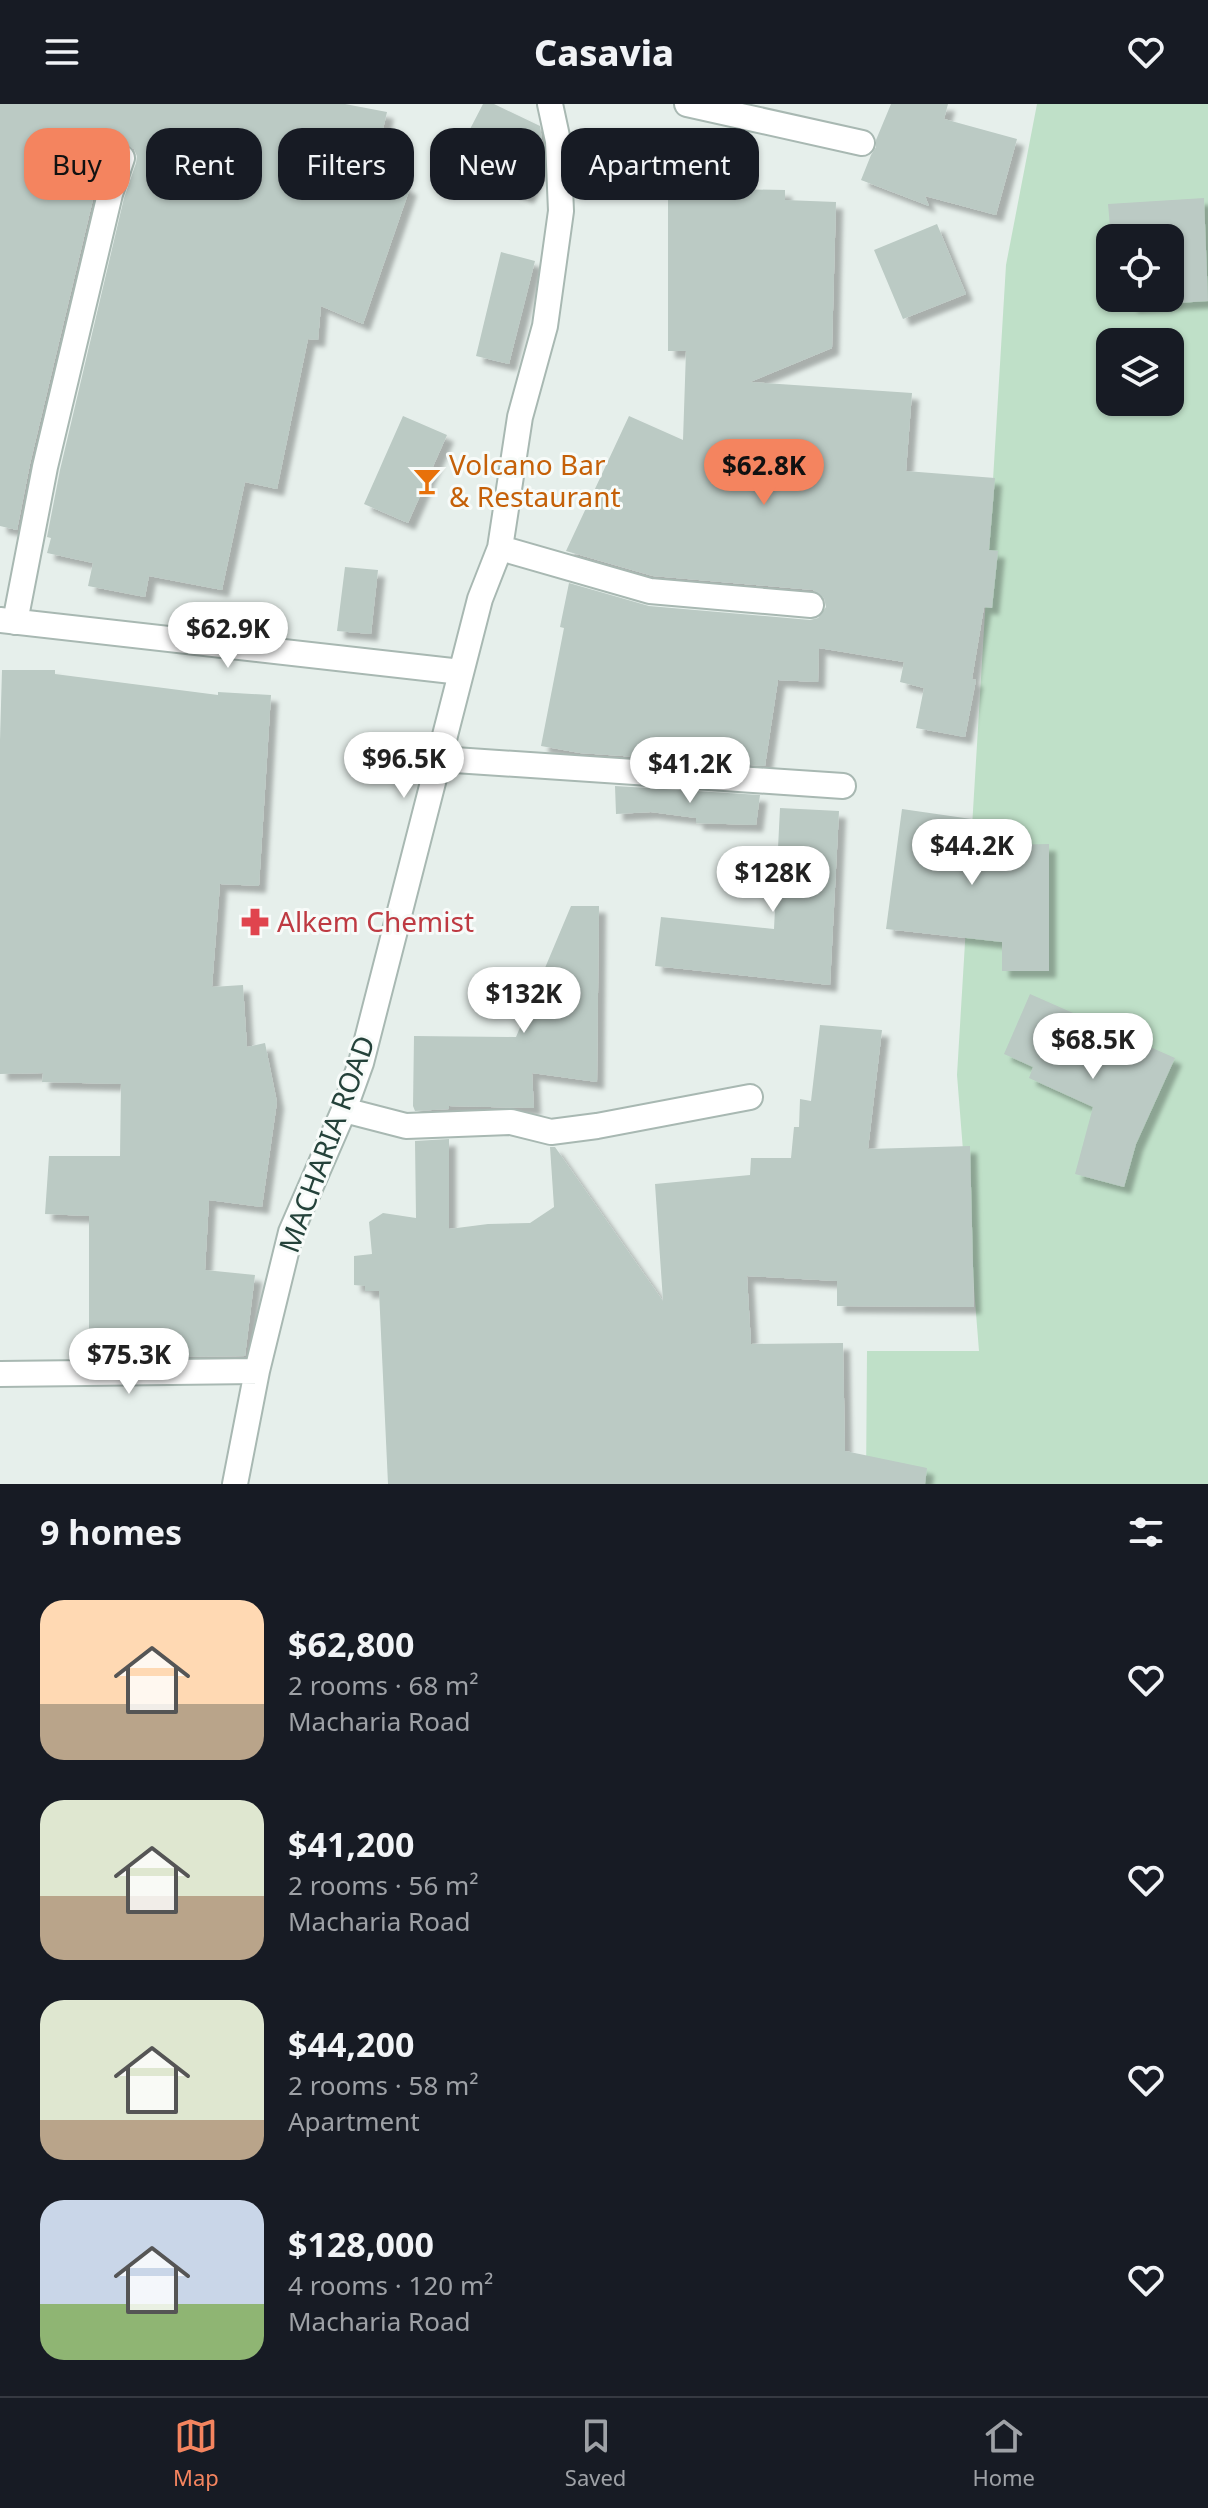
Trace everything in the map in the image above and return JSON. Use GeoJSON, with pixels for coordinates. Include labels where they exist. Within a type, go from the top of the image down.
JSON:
{"type":"FeatureCollection","features":[{"type":"Feature","properties":{"kind":"street","name":"MACHARIA ROAD"},"geometry":{"type":"LineString","coordinates":[[235,1484],[257,1371],[291,1232],[361,1063],[480,599],[500,548],[520,417],[545,326],[561,211],[558,141],[550,104]]}},
{"type":"Feature","properties":{"kind":"street"},"geometry":{"type":"LineString","coordinates":[[687,104],[862,143]]}},
{"type":"Feature","properties":{"kind":"street"},"geometry":{"type":"LineString","coordinates":[[109,200],[8,621],[461,672]]}},
{"type":"Feature","properties":{"kind":"street"},"geometry":{"type":"LineString","coordinates":[[500,548],[650,591],[811,605]]}},
{"type":"Feature","properties":{"kind":"street"},"geometry":{"type":"LineString","coordinates":[[440,759],[843,786]]}},
{"type":"Feature","properties":{"kind":"street"},"geometry":{"type":"LineString","coordinates":[[344,1110],[406,1126],[511,1122],[551,1132],[750,1097]]}},
{"type":"Feature","properties":{"kind":"street"},"geometry":{"type":"LineString","coordinates":[[0,1374],[257,1371]]}},
{"type":"Feature","properties":{"kind":"green space"},"geometry":{"type":"Polygon","coordinates":[[[1037,104],[1208,104],[1208,1484],[866,1484],[867,1351],[979,1351],[957,1075],[1006,265],[1037,104]]]}},
{"type":"Feature","properties":{"kind":"building"},"geometry":{"type":"Polygon","coordinates":[[[0,104],[345,104],[387,112],[383,128],[278,128],[278,200],[406,200],[363,324],[321,306],[318,340],[308,339],[277,489],[245,482],[222,590],[149,576],[145,597],[88,586],[93,563],[47,553],[51,538],[47,537],[60,470],[124,200],[130,200],[130,180],[137,156],[130,146],[130,128],[24,128],[24,200],[93,200],[17,530],[0,526],[0,104]]]}},
{"type":"Feature","properties":{"kind":"building"},"geometry":{"type":"Polygon","coordinates":[[[483,104],[494,104],[540,128],[471,128],[483,104]]]}},
{"type":"Feature","properties":{"kind":"building"},"geometry":{"type":"Polygon","coordinates":[[[891,104],[948,104],[944,119],[1017,139],[996,215],[925,196],[929,206],[861,180],[891,104]]]}},
{"type":"Feature","properties":{"kind":"building"},"geometry":{"type":"Polygon","coordinates":[[[759,190],[785,190],[785,200],[836,202],[832,348],[750,382],[912,393],[906,471],[995,478],[989,550],[998,551],[992,608],[984,607],[972,679],[976,680],[965,737],[916,728],[924,688],[900,682],[904,662],[819,648],[818,682],[778,680],[765,766],[580,753],[541,746],[564,628],[560,627],[569,583],[649,606],[810,620],[818,618],[826,607],[824,598],[813,590],[653,576],[566,551],[629,416],[683,440],[686,351],[668,351],[668,200],[759,200],[759,190]]]}},
{"type":"Feature","properties":{"kind":"building"},"geometry":{"type":"Polygon","coordinates":[[[1204,198],[1208,301],[1184,303],[1184,224],[1110,224],[1108,204],[1204,198]]]}},
{"type":"Feature","properties":{"kind":"building"},"geometry":{"type":"Polygon","coordinates":[[[937,224],[966,294],[903,319],[874,250],[937,224]]]}},
{"type":"Feature","properties":{"kind":"building"},"geometry":{"type":"Polygon","coordinates":[[[501,252],[535,261],[509,364],[476,356],[501,252]]]}},
{"type":"Feature","properties":{"kind":"building"},"geometry":{"type":"Polygon","coordinates":[[[403,416],[447,435],[408,523],[364,504],[403,416]]]}},
{"type":"Feature","properties":{"kind":"building"},"geometry":{"type":"Polygon","coordinates":[[[345,567],[378,570],[371,634],[337,631],[345,567]]]}},
{"type":"Feature","properties":{"kind":"building"},"geometry":{"type":"Polygon","coordinates":[[[2,670],[55,670],[55,674],[218,695],[218,692],[271,695],[259,886],[220,884],[212,987],[243,985],[247,1047],[265,1043],[277,1102],[262,1207],[209,1200],[205,1270],[255,1275],[245,1356],[169,1357],[170,1349],[89,1350],[89,1216],[45,1214],[49,1156],[120,1156],[121,1084],[42,1082],[43,1073],[0,1074],[2,670]]]}},
{"type":"Feature","properties":{"kind":"building"},"geometry":{"type":"Polygon","coordinates":[[[615,786],[760,795],[756,825],[696,823],[696,818],[651,812],[616,814],[615,786]]]}},
{"type":"Feature","properties":{"kind":"building"},"geometry":{"type":"Polygon","coordinates":[[[780,808],[839,811],[830,985],[655,966],[661,917],[774,929],[780,808]]]}},
{"type":"Feature","properties":{"kind":"building"},"geometry":{"type":"Polygon","coordinates":[[[902,809],[999,823],[996,845],[1049,844],[1049,971],[1002,971],[1002,942],[886,929],[902,809]]]}},
{"type":"Feature","properties":{"kind":"building"},"geometry":{"type":"Polygon","coordinates":[[[571,906],[599,906],[597,1082],[532,1073],[534,1108],[449,1106],[449,1109],[415,1111],[414,1036],[516,1037],[571,906]]]}},
{"type":"Feature","properties":{"kind":"building"},"geometry":{"type":"Polygon","coordinates":[[[1030,994],[1175,1058],[1136,1144],[1124,1187],[1075,1174],[1093,1107],[1029,1078],[1033,1067],[1004,1054],[1030,994]]]}},
{"type":"Feature","properties":{"kind":"building"},"geometry":{"type":"Polygon","coordinates":[[[820,1025],[882,1030],[868,1149],[970,1146],[974,1307],[837,1306],[837,1281],[747,1276],[751,1344],[843,1343],[845,1451],[927,1468],[925,1484],[388,1484],[379,1291],[365,1291],[365,1286],[354,1285],[354,1256],[372,1254],[369,1222],[383,1213],[416,1218],[415,1141],[449,1139],[449,1229],[530,1223],[554,1207],[550,1147],[555,1147],[663,1301],[655,1184],[750,1175],[751,1158],[791,1158],[794,1127],[799,1127],[800,1099],[811,1101],[820,1025]]]}},
{"type":"Feature","properties":{"kind":"place","name":"Volcano Bar & Restaurant"},"geometry":{"type":"Point","coordinates":[427,481]}},
{"type":"Feature","properties":{"kind":"place","name":"Alkem Chemist"},"geometry":{"type":"Point","coordinates":[255,922]}}]}
